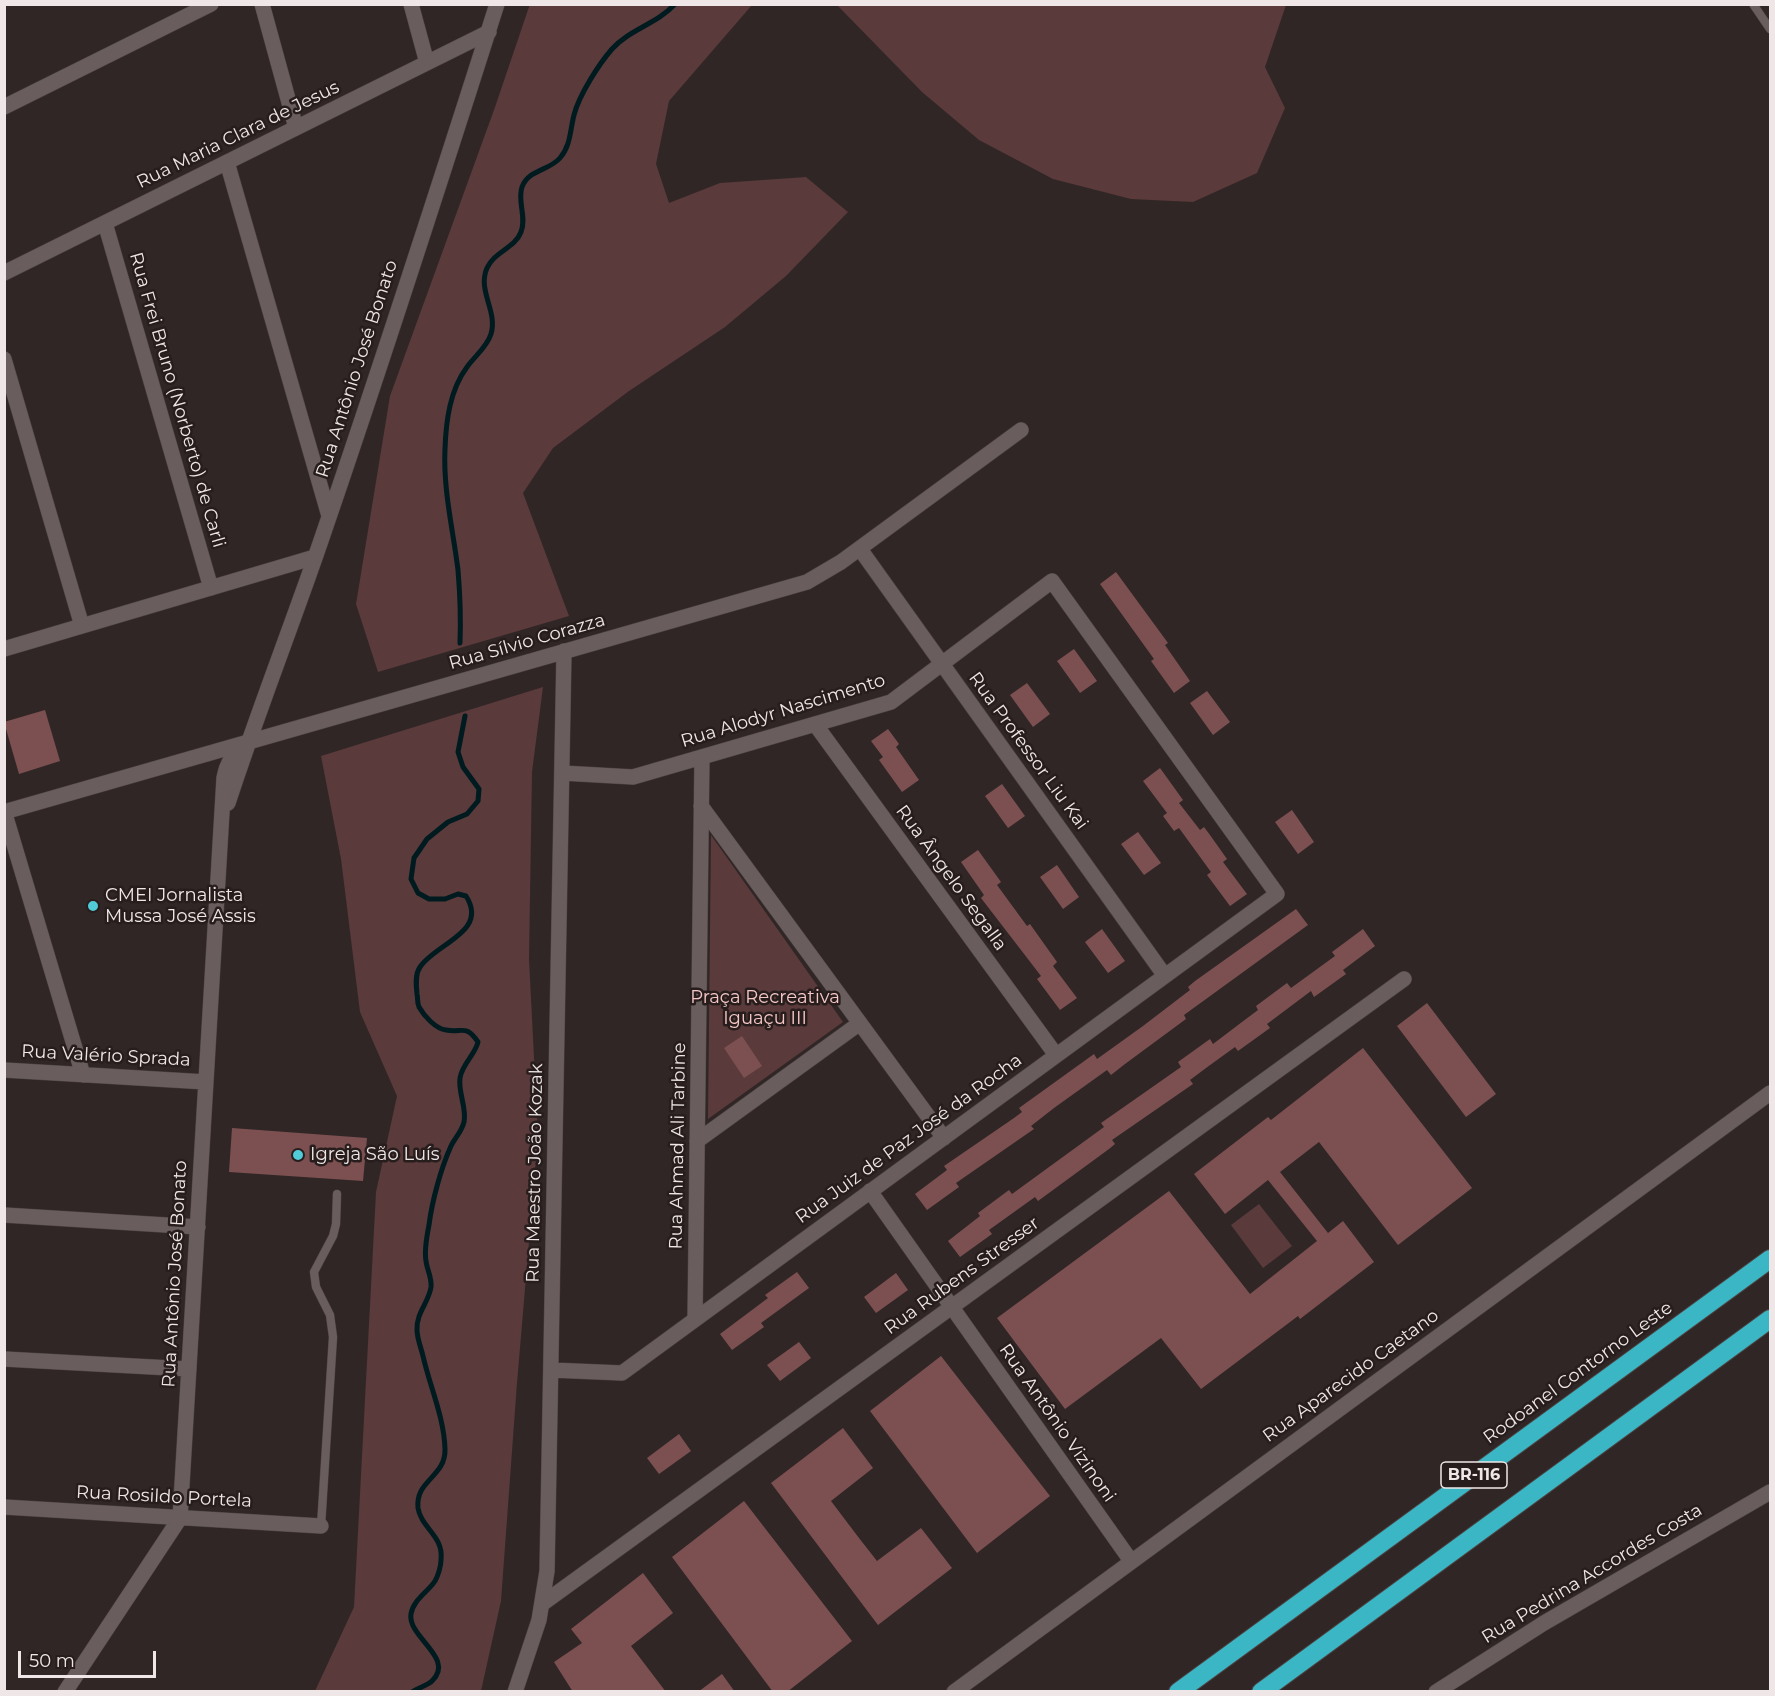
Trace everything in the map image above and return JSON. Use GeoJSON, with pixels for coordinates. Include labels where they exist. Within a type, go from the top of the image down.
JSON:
{"type":"FeatureCollection","features":[{"type":"Feature","properties":{"kind":"highway","name":"Rodoanel Contorno Leste"},"geometry":{"type":"LineString","coordinates":[[1178,1692],[1770,1259]]}},
{"type":"Feature","properties":{"kind":"highway","name":"BR-116"},"geometry":{"type":"LineString","coordinates":[[1261,1692],[1770,1319]]}},
{"type":"Feature","properties":{"kind":"street"},"geometry":{"type":"LineString","coordinates":[[4,108],[211,4]]}},
{"type":"Feature","properties":{"kind":"street"},"geometry":{"type":"LineString","coordinates":[[262,4],[296,128]]}},
{"type":"Feature","properties":{"kind":"street"},"geometry":{"type":"LineString","coordinates":[[411,4],[427,63]]}},
{"type":"Feature","properties":{"kind":"street","name":"Rua Antônio José Bonato"},"geometry":{"type":"LineString","coordinates":[[180,1518],[221,823],[247,742],[329,516],[497,4]]}},
{"type":"Feature","properties":{"kind":"street","name":"Rua Maria Clara de Jesus"},"geometry":{"type":"LineString","coordinates":[[4,273],[489,32]]}},
{"type":"Feature","properties":{"kind":"street"},"geometry":{"type":"LineString","coordinates":[[227,162],[329,516]]}},
{"type":"Feature","properties":{"kind":"street","name":"Rua Frei Bruno (Norberto) de Carli"},"geometry":{"type":"LineString","coordinates":[[105,223],[211,588]]}},
{"type":"Feature","properties":{"kind":"street"},"geometry":{"type":"LineString","coordinates":[[4,359],[82,626]]}},
{"type":"Feature","properties":{"kind":"street","name":"Rua Sílvio Corazza"},"geometry":{"type":"LineString","coordinates":[[5,812],[807,582],[827,572],[860,549],[1021,430]]}},
{"type":"Feature","properties":{"kind":"street","name":"Rua Professor Liu Kai"},"geometry":{"type":"LineString","coordinates":[[860,549],[1165,976]]}},
{"type":"Feature","properties":{"kind":"street"},"geometry":{"type":"LineString","coordinates":[[4,649],[315,557]]}},
{"type":"Feature","properties":{"kind":"street","name":"Rua Alodyr Nascimento"},"geometry":{"type":"LineString","coordinates":[[562,773],[633,777],[891,702],[1052,581],[1277,894]]}},
{"type":"Feature","properties":{"kind":"street","name":"Rua Maestro João Kozak"},"geometry":{"type":"LineString","coordinates":[[515,1692],[543,1604],[548,1545],[564,651]]}},
{"type":"Feature","properties":{"kind":"street","name":"Rua Ângelo Segalla"},"geometry":{"type":"LineString","coordinates":[[815,724],[1056,1055]]}},
{"type":"Feature","properties":{"kind":"street","name":"Rua Ahmad Ali Tarbine"},"geometry":{"type":"LineString","coordinates":[[695,1319],[702,757]]}},
{"type":"Feature","properties":{"kind":"street"},"geometry":{"type":"LineString","coordinates":[[701,806],[944,1138]]}},
{"type":"Feature","properties":{"kind":"street"},"geometry":{"type":"LineString","coordinates":[[5,812],[83,1075]]}},
{"type":"Feature","properties":{"kind":"street","name":"Rua Juiz de Paz José da Rocha"},"geometry":{"type":"LineString","coordinates":[[551,1370],[622,1373],[1277,894]]}},
{"type":"Feature","properties":{"kind":"street","name":"Rua Rubens Stresser"},"geometry":{"type":"LineString","coordinates":[[543,1604],[1404,979]]}},
{"type":"Feature","properties":{"kind":"street"},"geometry":{"type":"LineString","coordinates":[[698,1141],[860,1023]]}},
{"type":"Feature","properties":{"kind":"street","name":"Rua Valério Sprada"},"geometry":{"type":"LineString","coordinates":[[4,1070],[206,1082]]}},
{"type":"Feature","properties":{"kind":"street","name":"Rua Aparecido Caetano"},"geometry":{"type":"LineString","coordinates":[[954,1692],[1770,1093]]}},
{"type":"Feature","properties":{"kind":"street","name":"Rua Antônio Vizinoni"},"geometry":{"type":"LineString","coordinates":[[870,1191],[1131,1562]]}},
{"type":"Feature","properties":{"kind":"street"},"geometry":{"type":"LineString","coordinates":[[4,1215],[198,1227]]}},
{"type":"Feature","properties":{"kind":"street"},"geometry":{"type":"LineString","coordinates":[[4,1359],[189,1369]]}},
{"type":"Feature","properties":{"kind":"street","name":"Rua Pedrina Accordes Costa"},"geometry":{"type":"LineString","coordinates":[[1436,1692],[1570,1608],[1770,1492]]}},
{"type":"Feature","properties":{"kind":"street","name":"Rua Rosildo Portela"},"geometry":{"type":"LineString","coordinates":[[4,1507],[321,1526]]}},
{"type":"Feature","properties":{"kind":"street"},"geometry":{"type":"LineString","coordinates":[[64,1692],[180,1518]]}},
{"type":"Feature","properties":{"kind":"lane"},"geometry":{"type":"LineString","coordinates":[[1753,4],[1770,29]]}},
{"type":"Feature","properties":{"kind":"lane"},"geometry":{"type":"LineString","coordinates":[[321,1526],[333,1337],[330,1315],[316,1287],[314,1272],[333,1236],[336,1224],[337,1194]]}},
{"type":"Feature","properties":{"kind":"green space"},"geometry":{"type":"Polygon","coordinates":[[[530,4],[752,5],[669,101],[656,164],[669,203],[720,183],[806,177],[848,212],[786,276],[725,327],[629,391],[553,448],[523,493],[569,616],[378,672],[356,604],[390,396],[530,4]]]}},
{"type":"Feature","properties":{"kind":"green space"},"geometry":{"type":"Polygon","coordinates":[[[837,5],[1286,5],[1265,67],[1285,108],[1257,173],[1193,202],[1131,199],[1053,179],[979,140],[922,92],[837,5]]]}},
{"type":"Feature","properties":{"kind":"green space"},"geometry":{"type":"Polygon","coordinates":[[[543,687],[532,772],[529,959],[538,1136],[501,1601],[481,1691],[315,1691],[354,1607],[376,1192],[397,1096],[360,1012],[341,859],[321,756],[543,687]]]}},
{"type":"Feature","properties":{"kind":"green space","name":"Praça Recreativa Iguaçu III"},"geometry":{"type":"Polygon","coordinates":[[[711,835],[843,1022],[708,1119],[711,835]]]}},
{"type":"Feature","properties":{"kind":"green space"},"geometry":{"type":"Polygon","coordinates":[[[1259,1204],[1292,1246],[1263,1268],[1231,1225],[1259,1204]]]}},
{"type":"Feature","properties":{"kind":"building"},"geometry":{"type":"Polygon","coordinates":[[[1116,572],[1168,643],[1165,645],[1190,681],[1174,693],[1151,661],[1154,659],[1100,584],[1116,572]]]}},
{"type":"Feature","properties":{"kind":"building"},"geometry":{"type":"Polygon","coordinates":[[[1074,649],[1097,681],[1080,693],[1057,661],[1074,649]]]}},
{"type":"Feature","properties":{"kind":"building"},"geometry":{"type":"Polygon","coordinates":[[[1027,683],[1050,714],[1033,727],[1010,695],[1027,683]]]}},
{"type":"Feature","properties":{"kind":"building"},"geometry":{"type":"Polygon","coordinates":[[[1207,691],[1230,722],[1213,735],[1190,703],[1207,691]]]}},
{"type":"Feature","properties":{"kind":"building"},"geometry":{"type":"Polygon","coordinates":[[[45,710],[60,761],[19,774],[4,722],[45,710]]]}},
{"type":"Feature","properties":{"kind":"building"},"geometry":{"type":"Polygon","coordinates":[[[888,729],[899,744],[896,747],[919,780],[902,792],[879,760],[883,757],[871,741],[888,729]]]}},
{"type":"Feature","properties":{"kind":"building"},"geometry":{"type":"Polygon","coordinates":[[[1160,768],[1183,800],[1179,803],[1200,830],[1204,827],[1210,835],[1227,859],[1223,862],[1247,894],[1230,906],[1207,875],[1211,872],[1179,828],[1174,831],[1163,816],[1167,813],[1143,781],[1160,768]]]}},
{"type":"Feature","properties":{"kind":"building"},"geometry":{"type":"Polygon","coordinates":[[[1002,784],[1025,816],[1008,828],[985,796],[1002,784]]]}},
{"type":"Feature","properties":{"kind":"building"},"geometry":{"type":"Polygon","coordinates":[[[1292,810],[1314,842],[1298,854],[1275,822],[1292,810]]]}},
{"type":"Feature","properties":{"kind":"building"},"geometry":{"type":"Polygon","coordinates":[[[1138,832],[1161,863],[1144,875],[1121,844],[1138,832]]]}},
{"type":"Feature","properties":{"kind":"building"},"geometry":{"type":"Polygon","coordinates":[[[978,850],[1001,882],[997,885],[1027,926],[1030,924],[1057,962],[1053,966],[1077,998],[1060,1010],[1037,979],[1041,976],[981,898],[984,895],[961,862],[978,850]]]}},
{"type":"Feature","properties":{"kind":"building"},"geometry":{"type":"Polygon","coordinates":[[[1057,865],[1079,897],[1063,909],[1040,877],[1057,865]]]}},
{"type":"Feature","properties":{"kind":"building"},"geometry":{"type":"Polygon","coordinates":[[[1296,909],[1308,925],[1184,1015],[1186,1019],[1111,1075],[1107,1070],[1054,1108],[1031,1126],[1034,1129],[956,1183],[959,1187],[927,1210],[915,1194],[947,1170],[944,1166],[1014,1118],[1022,1112],[1019,1108],[1094,1054],[1097,1059],[1143,1026],[1190,990],[1188,987],[1195,981],[1296,909]]]}},
{"type":"Feature","properties":{"kind":"building"},"geometry":{"type":"Polygon","coordinates":[[[1102,929],[1125,961],[1108,973],[1085,942],[1102,929]]]}},
{"type":"Feature","properties":{"kind":"building"},"geometry":{"type":"Polygon","coordinates":[[[1363,929],[1375,946],[1343,970],[1346,974],[1314,997],[1311,991],[1267,1024],[1270,1028],[1238,1051],[1235,1047],[1206,1068],[1190,1080],[1193,1084],[1112,1140],[1115,1144],[1109,1149],[1038,1201],[1035,1197],[989,1230],[992,1234],[960,1257],[948,1241],[980,1216],[978,1213],[1009,1190],[1012,1194],[1104,1127],[1101,1123],[1181,1067],[1178,1062],[1210,1039],[1213,1044],[1258,1010],[1256,1006],[1287,983],[1291,988],[1335,956],[1332,952],[1363,929]]]}},
{"type":"Feature","properties":{"kind":"building"},"geometry":{"type":"Polygon","coordinates":[[[1427,1003],[1496,1094],[1466,1117],[1397,1026],[1427,1003]]]}},
{"type":"Feature","properties":{"kind":"building"},"geometry":{"type":"Polygon","coordinates":[[[742,1036],[762,1066],[744,1078],[724,1048],[742,1036]]]}},
{"type":"Feature","properties":{"kind":"building"},"geometry":{"type":"Polygon","coordinates":[[[1363,1048],[1472,1188],[1398,1245],[1319,1142],[1280,1172],[1328,1233],[1343,1221],[1374,1262],[1300,1319],[1298,1316],[1201,1389],[1161,1338],[1065,1409],[997,1318],[1169,1191],[1250,1294],[1317,1241],[1268,1180],[1225,1214],[1194,1174],[1268,1117],[1271,1120],[1363,1048]]]}},
{"type":"Feature","properties":{"kind":"building","name":"Igreja São Luís"},"geometry":{"type":"Polygon","coordinates":[[[232,1128],[367,1138],[363,1181],[229,1172],[232,1128]]]}},
{"type":"Feature","properties":{"kind":"building"},"geometry":{"type":"Polygon","coordinates":[[[797,1272],[809,1288],[761,1323],[764,1327],[732,1350],[720,1334],[768,1298],[765,1295],[797,1272]]]}},
{"type":"Feature","properties":{"kind":"building"},"geometry":{"type":"Polygon","coordinates":[[[896,1273],[908,1290],[876,1313],[864,1297],[896,1273]]]}},
{"type":"Feature","properties":{"kind":"building"},"geometry":{"type":"Polygon","coordinates":[[[799,1342],[811,1358],[780,1381],[767,1365],[799,1342]]]}},
{"type":"Feature","properties":{"kind":"building"},"geometry":{"type":"Polygon","coordinates":[[[941,1356],[1050,1496],[977,1553],[870,1411],[941,1356]]]}},
{"type":"Feature","properties":{"kind":"building"},"geometry":{"type":"Polygon","coordinates":[[[843,1428],[873,1468],[831,1501],[859,1538],[877,1561],[921,1528],[952,1568],[878,1625],[771,1483],[843,1428]]]}},
{"type":"Feature","properties":{"kind":"building"},"geometry":{"type":"Polygon","coordinates":[[[679,1434],[691,1451],[659,1474],[647,1458],[679,1434]]]}},
{"type":"Feature","properties":{"kind":"building"},"geometry":{"type":"Polygon","coordinates":[[[744,1501],[852,1641],[787,1692],[773,1692],[672,1557],[744,1501]]]}},
{"type":"Feature","properties":{"kind":"building"},"geometry":{"type":"Polygon","coordinates":[[[643,1573],[673,1613],[631,1646],[666,1692],[573,1692],[554,1662],[582,1643],[571,1629],[643,1573]]]}},
{"type":"Feature","properties":{"kind":"building"},"geometry":{"type":"Polygon","coordinates":[[[722,1674],[735,1692],[698,1692],[722,1674]]]}},
{"type":"Feature","properties":{"kind":"waterway"},"geometry":{"type":"LineString","coordinates":[[460,643],[459,579],[445,479],[446,438],[450,406],[457,385],[491,334],[492,317],[484,285],[487,268],[521,232],[523,226],[522,187],[529,177],[555,162],[564,153],[577,107],[601,63],[619,42],[660,17],[675,4]]}},
{"type":"Feature","properties":{"kind":"waterway"},"geometry":{"type":"LineString","coordinates":[[412,1692],[432,1681],[438,1672],[435,1656],[416,1631],[411,1614],[418,1600],[435,1581],[440,1565],[439,1545],[420,1515],[418,1499],[425,1484],[441,1466],[445,1449],[442,1425],[418,1340],[417,1324],[431,1287],[425,1252],[432,1206],[447,1155],[464,1122],[460,1078],[478,1042],[467,1031],[442,1029],[431,1021],[419,1007],[416,987],[420,967],[466,928],[471,919],[471,908],[466,896],[458,894],[445,899],[429,899],[418,893],[411,879],[414,858],[427,839],[448,822],[467,814],[478,801],[479,789],[463,767],[458,752],[465,716]]}},
{"type":"Feature","properties":{"kind":"place","name":"CMEI Jornalista Mussa José Assis"},"geometry":{"type":"Point","coordinates":[93,906]}},
{"type":"Feature","properties":{"kind":"place","name":"Igreja São Luís"},"geometry":{"type":"Point","coordinates":[298,1155]}}]}
